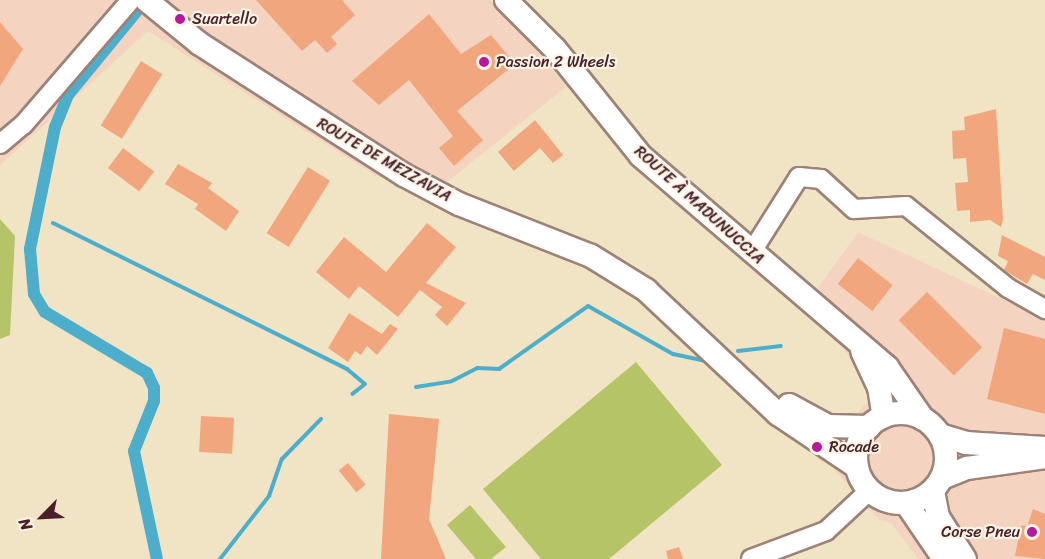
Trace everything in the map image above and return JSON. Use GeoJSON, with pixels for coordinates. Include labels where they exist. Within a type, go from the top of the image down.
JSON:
{"type":"FeatureCollection","features":[{"type":"Feature","properties":{"kind":"main road","name":"ROUTE DE MEZZAVIA"},"geometry":{"type":"LineString","coordinates":[[146,0],[200,44],[404,175],[459,204],[591,256],[646,290],[723,357],[780,400],[828,426],[877,422]]}},
{"type":"Feature","properties":{"kind":"main road","name":"ROUTE À MADUNUCCIA"},"geometry":{"type":"LineString","coordinates":[[506,0],[555,50],[641,156],[751,253],[887,367],[923,419]]}},
{"type":"Feature","properties":{"kind":"main road","name":"ROUTE À MADUNUCCIA"},"geometry":{"type":"LineString","coordinates":[[858,342],[879,387],[877,422]]}},
{"type":"Feature","properties":{"kind":"main road","name":"ROUTE DE MEZZAVIA"},"geometry":{"type":"LineString","coordinates":[[723,357],[778,414],[858,467]]}},
{"type":"Feature","properties":{"kind":"main road"},"geometry":{"type":"LineString","coordinates":[[944,559],[906,503],[870,490],[858,467],[858,446],[877,422],[923,419],[940,435],[966,443],[1045,448]]}},
{"type":"Feature","properties":{"kind":"main road"},"geometry":{"type":"LineString","coordinates":[[940,435],[946,458],[937,484],[938,517],[965,559]]}},
{"type":"Feature","properties":{"kind":"main road"},"geometry":{"type":"LineString","coordinates":[[906,503],[967,468],[1045,457]]}},
{"type":"Feature","properties":{"kind":"street"},"geometry":{"type":"LineString","coordinates":[[0,144],[23,125],[131,0]]}},
{"type":"Feature","properties":{"kind":"street"},"geometry":{"type":"LineString","coordinates":[[751,253],[799,177],[821,179],[854,209],[906,206],[1008,288],[1045,309]]}},
{"type":"Feature","properties":{"kind":"street"},"geometry":{"type":"LineString","coordinates":[[751,559],[826,531],[870,490]]}},
{"type":"Feature","properties":{"kind":"shaded area"},"geometry":{"type":"Polygon","coordinates":[[[0,0],[491,0],[567,86],[428,197],[373,174],[148,31],[0,165],[0,0]]]}},
{"type":"Feature","properties":{"kind":"shaded area"},"geometry":{"type":"Polygon","coordinates":[[[858,232],[1045,319],[1045,559],[918,559],[892,524],[878,519],[834,469],[855,416],[870,399],[867,384],[843,348],[802,310],[858,232]]]}},
{"type":"Feature","properties":{"kind":"green space"},"geometry":{"type":"Polygon","coordinates":[[[0,219],[15,236],[10,335],[0,339],[0,219]]]}},
{"type":"Feature","properties":{"kind":"green space"},"geometry":{"type":"Polygon","coordinates":[[[636,362],[722,465],[609,559],[541,559],[483,489],[636,362]]]}},
{"type":"Feature","properties":{"kind":"green space"},"geometry":{"type":"Polygon","coordinates":[[[470,505],[506,547],[491,559],[476,559],[447,525],[470,505]]]}},
{"type":"Feature","properties":{"kind":"building"},"geometry":{"type":"Polygon","coordinates":[[[256,0],[342,0],[355,15],[331,37],[337,44],[327,53],[315,40],[302,51],[256,0]]]}},
{"type":"Feature","properties":{"kind":"building"},"geometry":{"type":"Polygon","coordinates":[[[429,14],[461,54],[491,35],[515,64],[457,111],[483,140],[454,166],[439,148],[453,136],[409,80],[379,105],[352,81],[429,14]]]}},
{"type":"Feature","properties":{"kind":"building"},"geometry":{"type":"Polygon","coordinates":[[[0,22],[23,49],[0,86],[0,22]]]}},
{"type":"Feature","properties":{"kind":"building"},"geometry":{"type":"Polygon","coordinates":[[[141,61],[162,74],[122,139],[101,125],[141,61]]]}},
{"type":"Feature","properties":{"kind":"building"},"geometry":{"type":"Polygon","coordinates":[[[996,109],[1003,220],[1001,227],[990,220],[970,222],[970,210],[957,211],[955,183],[968,182],[966,158],[953,159],[952,131],[965,130],[964,117],[996,109]]]}},
{"type":"Feature","properties":{"kind":"building"},"geometry":{"type":"Polygon","coordinates":[[[535,120],[563,155],[553,163],[540,148],[514,171],[498,152],[535,120]]]}},
{"type":"Feature","properties":{"kind":"building"},"geometry":{"type":"Polygon","coordinates":[[[123,148],[154,171],[139,191],[108,168],[123,148]]]}},
{"type":"Feature","properties":{"kind":"building"},"geometry":{"type":"Polygon","coordinates":[[[178,164],[212,183],[208,188],[239,211],[226,231],[195,209],[198,204],[165,184],[178,164]]]}},
{"type":"Feature","properties":{"kind":"building"},"geometry":{"type":"Polygon","coordinates":[[[308,167],[330,181],[289,247],[267,233],[308,167]]]}},
{"type":"Feature","properties":{"kind":"building"},"geometry":{"type":"Polygon","coordinates":[[[427,223],[456,247],[426,283],[466,303],[447,326],[435,315],[442,307],[420,290],[398,317],[359,286],[349,299],[316,272],[344,237],[386,272],[427,223]]]}},
{"type":"Feature","properties":{"kind":"building"},"geometry":{"type":"Polygon","coordinates":[[[1002,235],[1045,257],[1045,280],[1033,274],[1027,284],[1004,270],[1008,261],[998,256],[1002,235]]]}},
{"type":"Feature","properties":{"kind":"building"},"geometry":{"type":"Polygon","coordinates":[[[858,258],[893,285],[872,311],[838,284],[858,258]]]}},
{"type":"Feature","properties":{"kind":"building"},"geometry":{"type":"Polygon","coordinates":[[[927,292],[982,347],[954,375],[899,320],[927,292]]]}},
{"type":"Feature","properties":{"kind":"building"},"geometry":{"type":"Polygon","coordinates":[[[349,313],[382,334],[390,324],[398,329],[377,355],[367,346],[361,355],[355,351],[348,362],[328,348],[349,313]]]}},
{"type":"Feature","properties":{"kind":"building"},"geometry":{"type":"Polygon","coordinates":[[[1004,328],[1045,339],[1045,414],[987,399],[1004,328]]]}},
{"type":"Feature","properties":{"kind":"building"},"geometry":{"type":"Polygon","coordinates":[[[389,414],[439,419],[429,519],[446,559],[381,559],[389,414]]]}},
{"type":"Feature","properties":{"kind":"building"},"geometry":{"type":"Polygon","coordinates":[[[201,416],[234,418],[232,454],[199,452],[201,416]]]}},
{"type":"Feature","properties":{"kind":"building"},"geometry":{"type":"Polygon","coordinates":[[[348,463],[366,485],[356,492],[339,471],[348,463]]]}},
{"type":"Feature","properties":{"kind":"building","name":"Corse Pneu"},"geometry":{"type":"Polygon","coordinates":[[[1033,509],[1045,514],[1045,559],[1015,556],[1021,525],[1027,527],[1033,509]]]}},
{"type":"Feature","properties":{"kind":"building"},"geometry":{"type":"Polygon","coordinates":[[[679,547],[683,559],[668,559],[666,551],[679,547]]]}},
{"type":"Feature","properties":{"kind":"waterway"},"geometry":{"type":"LineString","coordinates":[[137,11],[68,95],[55,127],[30,249],[34,294],[45,312],[147,373],[154,388],[154,401],[134,451],[157,559]]}},
{"type":"Feature","properties":{"kind":"waterway"},"geometry":{"type":"LineString","coordinates":[[53,223],[347,369],[365,384],[352,394]]}},
{"type":"Feature","properties":{"kind":"waterway"},"geometry":{"type":"LineString","coordinates":[[416,387],[452,381],[478,368],[499,369],[588,306],[673,354],[707,361]]}},
{"type":"Feature","properties":{"kind":"waterway"},"geometry":{"type":"LineString","coordinates":[[738,351],[781,346]]}},
{"type":"Feature","properties":{"kind":"waterway"},"geometry":{"type":"LineString","coordinates":[[220,559],[269,496],[282,459],[321,419]]}},
{"type":"Feature","properties":{"kind":"place","name":"Suartello"},"geometry":{"type":"Point","coordinates":[180,19]}},
{"type":"Feature","properties":{"kind":"place","name":"Passion 2 Wheels"},"geometry":{"type":"Point","coordinates":[484,62]}},
{"type":"Feature","properties":{"kind":"place","name":"Rocade"},"geometry":{"type":"Point","coordinates":[817,447]}},
{"type":"Feature","properties":{"kind":"place","name":"Corse Pneu"},"geometry":{"type":"Point","coordinates":[1032,532]}}]}
